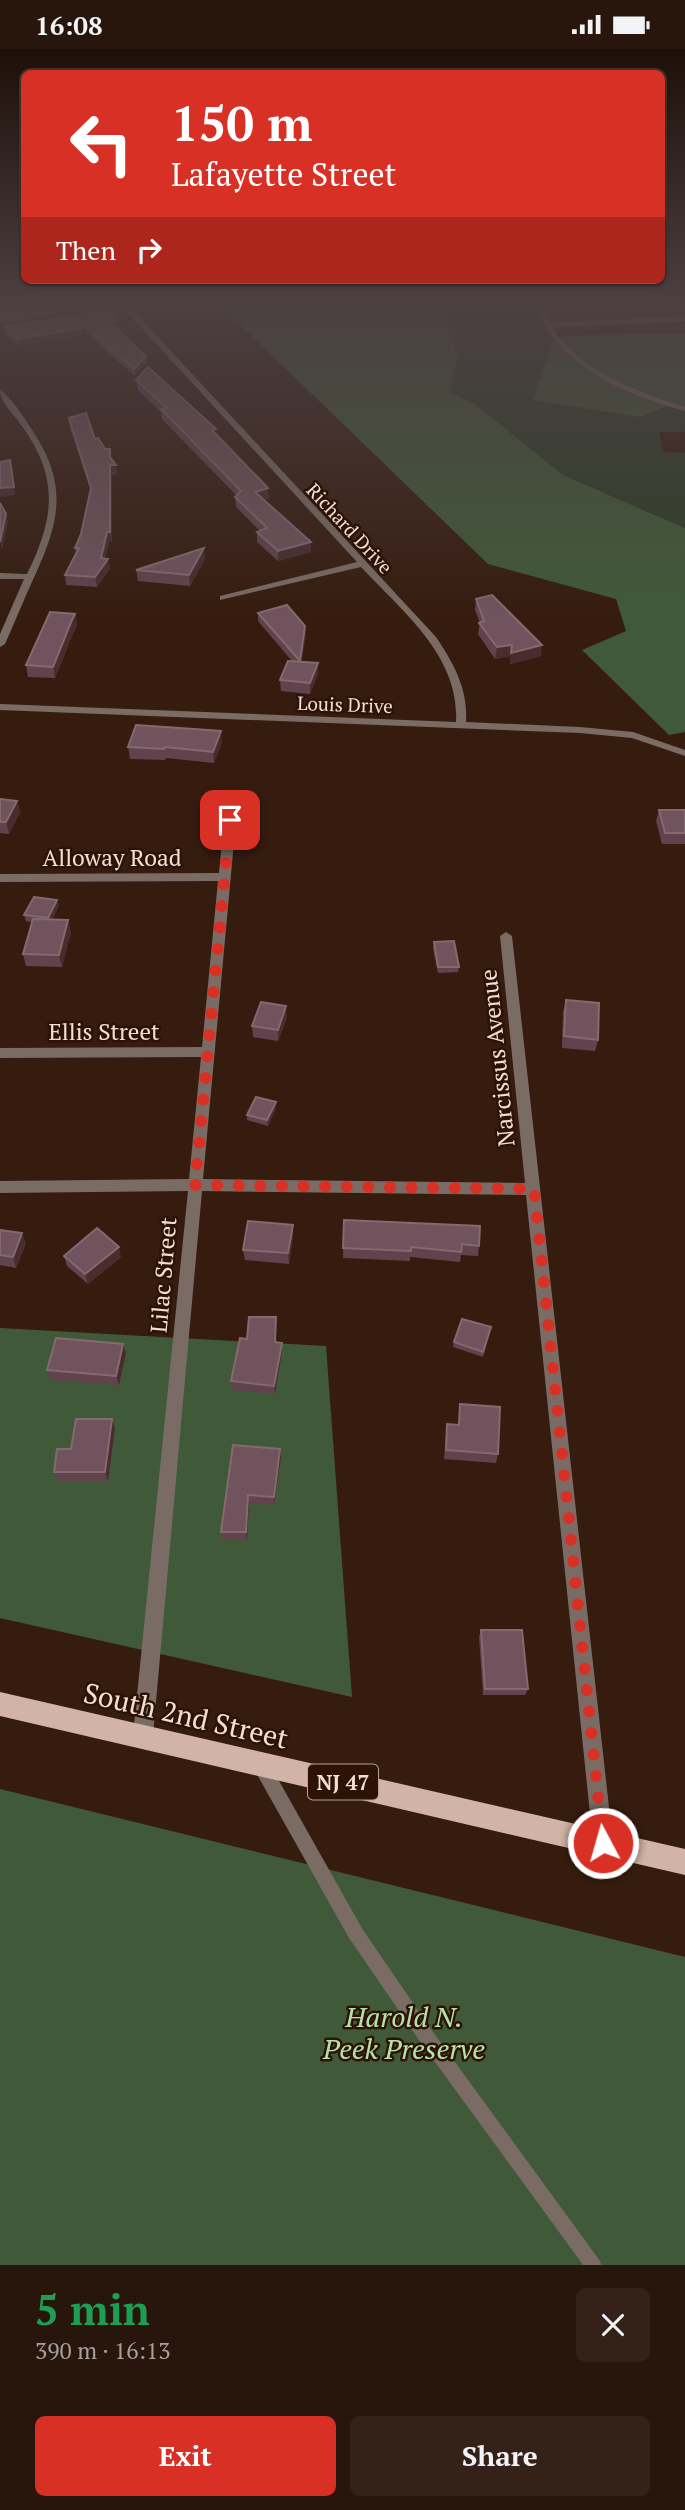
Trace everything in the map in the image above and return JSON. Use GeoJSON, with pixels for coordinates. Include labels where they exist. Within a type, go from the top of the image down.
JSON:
{"type":"FeatureCollection","features":[{"type":"Feature","properties":{"kind":"main road","name":"South 2nd Street"},"geometry":{"type":"LineString","coordinates":[[0,1704],[685,1862]]}},
{"type":"Feature","properties":{"kind":"street"},"geometry":{"type":"LineString","coordinates":[[0,644],[46,546],[54,513],[54,493],[49,469],[38,445],[12,409]]}},
{"type":"Feature","properties":{"kind":"street","name":"Richard Drive"},"geometry":{"type":"LineString","coordinates":[[219,409],[433,639],[452,667],[460,687],[461,725]]}},
{"type":"Feature","properties":{"kind":"street"},"geometry":{"type":"LineString","coordinates":[[223,598],[362,564]]}},
{"type":"Feature","properties":{"kind":"street"},"geometry":{"type":"LineString","coordinates":[[0,576],[30,577]]}},
{"type":"Feature","properties":{"kind":"street","name":"Louis Drive"},"geometry":{"type":"LineString","coordinates":[[0,707],[580,730],[633,735],[685,753]]}},
{"type":"Feature","properties":{"kind":"street","name":"Lilac Street"},"geometry":{"type":"LineString","coordinates":[[142,1735],[230,820]]}},
{"type":"Feature","properties":{"kind":"street","name":"Alloway Road"},"geometry":{"type":"LineString","coordinates":[[0,878],[225,877]]}},
{"type":"Feature","properties":{"kind":"street","name":"Narcissus Avenue"},"geometry":{"type":"LineString","coordinates":[[506,936],[603,1843]]}},
{"type":"Feature","properties":{"kind":"street","name":"Ellis Street"},"geometry":{"type":"LineString","coordinates":[[0,1053],[208,1052]]}},
{"type":"Feature","properties":{"kind":"street"},"geometry":{"type":"LineString","coordinates":[[0,1187],[195,1185],[534,1189]]}},
{"type":"Feature","properties":{"kind":"lane"},"geometry":{"type":"LineString","coordinates":[[259,1762],[356,1934],[426,2036],[593,2265]]}},
{"type":"Feature","properties":{"kind":"green space"},"geometry":{"type":"Polygon","coordinates":[[[328,409],[482,409],[563,475],[685,528],[685,732],[669,735],[582,650],[626,631],[616,599],[488,564],[328,409]]]}},
{"type":"Feature","properties":{"kind":"green space"},"geometry":{"type":"Polygon","coordinates":[[[482,409],[685,409],[685,432],[659,432],[663,452],[685,453],[685,528],[563,475],[482,409]]]}},
{"type":"Feature","properties":{"kind":"green space"},"geometry":{"type":"Polygon","coordinates":[[[592,409],[659,409],[640,417],[592,409]]]}},
{"type":"Feature","properties":{"kind":"green space"},"geometry":{"type":"Polygon","coordinates":[[[0,1328],[326,1346],[352,1697],[0,1618],[0,1328]]]}},
{"type":"Feature","properties":{"kind":"green space","name":"Harold N. Peek Preserve"},"geometry":{"type":"Polygon","coordinates":[[[0,1789],[685,1957],[685,2265],[0,2265],[0,1789]]]}},
{"type":"Feature","properties":{"kind":"building"},"geometry":{"type":"Polygon","coordinates":[[[161,409],[195,409],[216,429],[212,430],[268,488],[255,492],[311,542],[278,551],[257,532],[267,528],[235,497],[241,491],[161,409]]]}},
{"type":"Feature","properties":{"kind":"building"},"geometry":{"type":"Polygon","coordinates":[[[86,413],[95,439],[98,438],[105,449],[110,449],[110,457],[116,465],[110,465],[110,532],[107,532],[101,558],[108,559],[95,577],[65,575],[79,548],[75,548],[81,534],[91,488],[69,418],[86,413]]]}},
{"type":"Feature","properties":{"kind":"building"},"geometry":{"type":"Polygon","coordinates":[[[10,460],[14,487],[0,488],[0,462],[10,460]]]}},
{"type":"Feature","properties":{"kind":"building"},"geometry":{"type":"Polygon","coordinates":[[[0,503],[6,514],[0,542],[0,503]]]}},
{"type":"Feature","properties":{"kind":"building"},"geometry":{"type":"Polygon","coordinates":[[[204,548],[189,575],[136,570],[204,548]]]}},
{"type":"Feature","properties":{"kind":"building"},"geometry":{"type":"Polygon","coordinates":[[[492,595],[542,645],[511,653],[512,645],[497,647],[479,623],[484,621],[476,599],[492,595]]]}},
{"type":"Feature","properties":{"kind":"building"},"geometry":{"type":"Polygon","coordinates":[[[287,605],[305,626],[300,661],[258,613],[287,605]]]}},
{"type":"Feature","properties":{"kind":"building"},"geometry":{"type":"Polygon","coordinates":[[[50,612],[75,614],[53,667],[26,665],[50,612]]]}},
{"type":"Feature","properties":{"kind":"building"},"geometry":{"type":"Polygon","coordinates":[[[288,661],[318,663],[310,683],[280,680],[288,661]]]}},
{"type":"Feature","properties":{"kind":"building"},"geometry":{"type":"Polygon","coordinates":[[[136,725],[221,731],[213,752],[165,747],[128,747],[136,725]]]}},
{"type":"Feature","properties":{"kind":"building"},"geometry":{"type":"Polygon","coordinates":[[[0,799],[17,801],[6,822],[0,822],[0,799]]]}},
{"type":"Feature","properties":{"kind":"building"},"geometry":{"type":"Polygon","coordinates":[[[659,810],[685,810],[685,833],[665,833],[659,810]]]}},
{"type":"Feature","properties":{"kind":"building"},"geometry":{"type":"Polygon","coordinates":[[[34,897],[57,900],[48,918],[24,915],[34,897]]]}},
{"type":"Feature","properties":{"kind":"building"},"geometry":{"type":"Polygon","coordinates":[[[33,919],[68,920],[59,955],[23,954],[33,919]]]}},
{"type":"Feature","properties":{"kind":"building"},"geometry":{"type":"Polygon","coordinates":[[[454,941],[459,967],[438,967],[434,942],[454,941]]]}},
{"type":"Feature","properties":{"kind":"building"},"geometry":{"type":"Polygon","coordinates":[[[566,1000],[599,1003],[598,1040],[564,1036],[566,1000]]]}},
{"type":"Feature","properties":{"kind":"building"},"geometry":{"type":"Polygon","coordinates":[[[261,1002],[286,1006],[278,1030],[252,1026],[261,1002]]]}},
{"type":"Feature","properties":{"kind":"building"},"geometry":{"type":"Polygon","coordinates":[[[256,1097],[276,1102],[267,1120],[247,1115],[256,1097]]]}},
{"type":"Feature","properties":{"kind":"building"},"geometry":{"type":"Polygon","coordinates":[[[344,1220],[480,1226],[479,1246],[462,1244],[461,1252],[411,1247],[411,1251],[343,1248],[344,1220]]]}},
{"type":"Feature","properties":{"kind":"building"},"geometry":{"type":"Polygon","coordinates":[[[248,1221],[293,1225],[288,1253],[243,1250],[248,1221]]]}},
{"type":"Feature","properties":{"kind":"building"},"geometry":{"type":"Polygon","coordinates":[[[97,1228],[119,1247],[85,1274],[64,1256],[97,1228]]]}},
{"type":"Feature","properties":{"kind":"building"},"geometry":{"type":"Polygon","coordinates":[[[0,1230],[22,1233],[13,1257],[0,1255],[0,1230]]]}},
{"type":"Feature","properties":{"kind":"building"},"geometry":{"type":"Polygon","coordinates":[[[249,1317],[276,1317],[275,1342],[282,1343],[274,1386],[231,1381],[240,1338],[247,1339],[249,1317]]]}},
{"type":"Feature","properties":{"kind":"building"},"geometry":{"type":"Polygon","coordinates":[[[462,1319],[491,1327],[483,1352],[454,1342],[462,1319]]]}},
{"type":"Feature","properties":{"kind":"building"},"geometry":{"type":"Polygon","coordinates":[[[56,1338],[123,1344],[116,1376],[47,1370],[56,1338]]]}},
{"type":"Feature","properties":{"kind":"building"},"geometry":{"type":"Polygon","coordinates":[[[460,1404],[500,1407],[498,1454],[446,1450],[447,1424],[459,1425],[460,1404]]]}},
{"type":"Feature","properties":{"kind":"building"},"geometry":{"type":"Polygon","coordinates":[[[76,1419],[112,1419],[105,1472],[54,1472],[57,1449],[71,1449],[76,1419]]]}},
{"type":"Feature","properties":{"kind":"building"},"geometry":{"type":"Polygon","coordinates":[[[233,1445],[280,1449],[274,1497],[248,1495],[246,1532],[221,1532],[233,1445]]]}},
{"type":"Feature","properties":{"kind":"building"},"geometry":{"type":"Polygon","coordinates":[[[481,1630],[522,1630],[528,1689],[485,1689],[481,1630]]]}},
{"type":"Feature","properties":{"kind":"route"},"geometry":{"type":"LineString","coordinates":[[230,820],[195,1185],[534,1189],[603,1843]]}}]}
